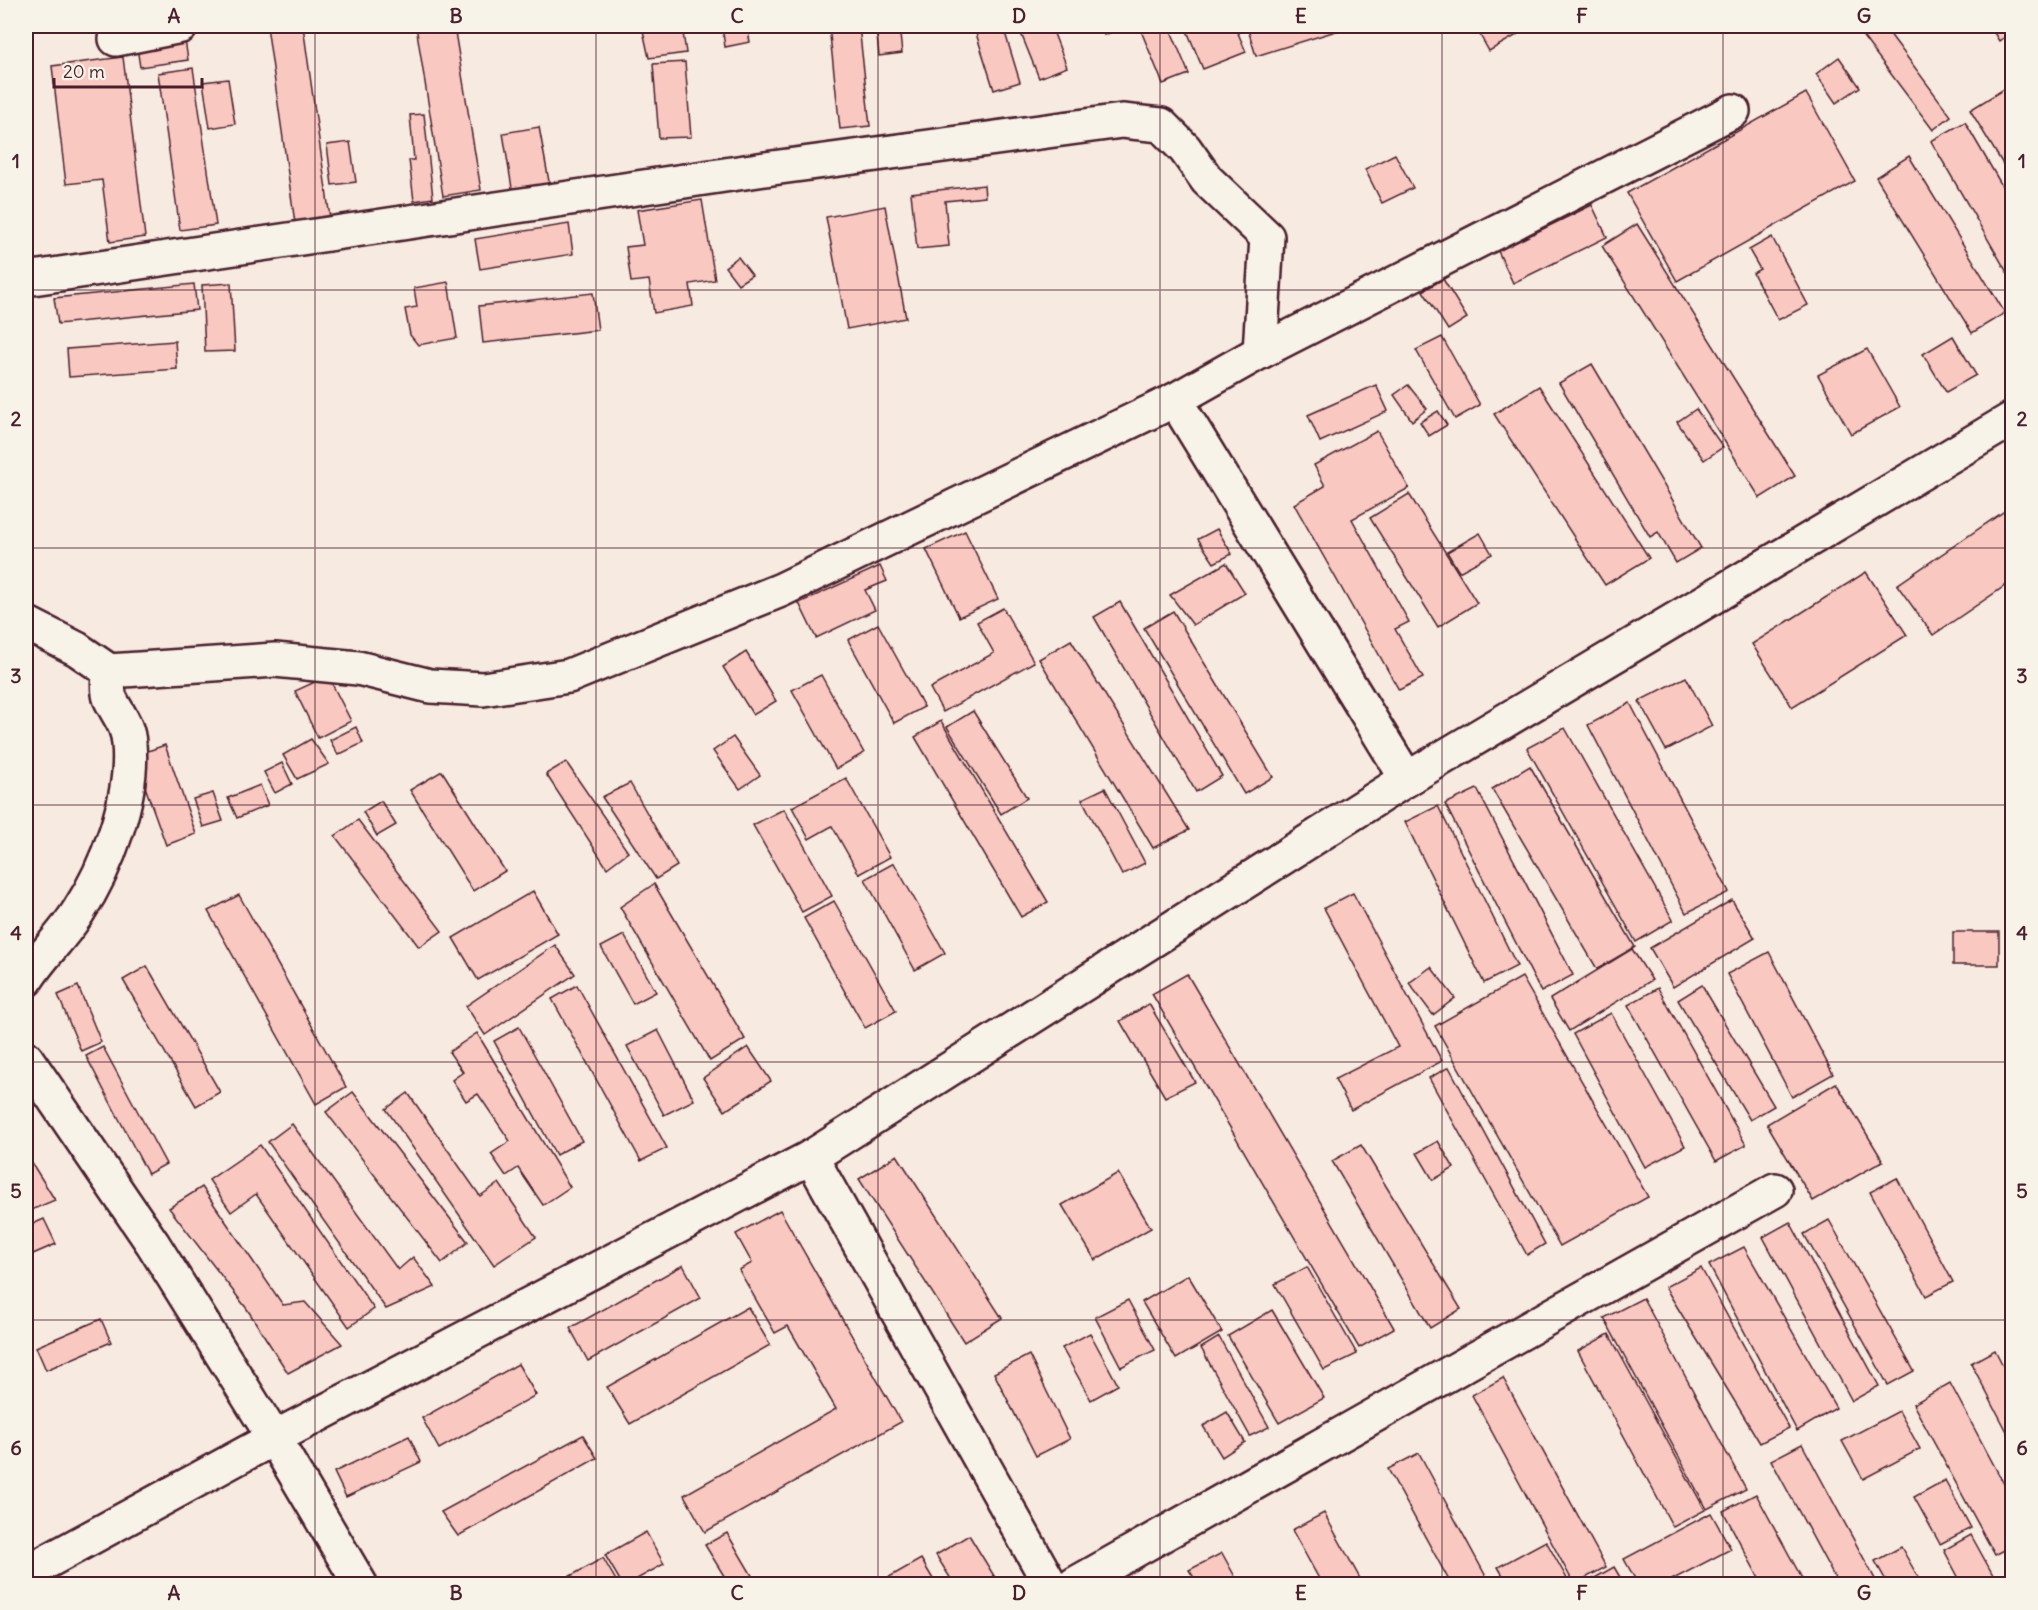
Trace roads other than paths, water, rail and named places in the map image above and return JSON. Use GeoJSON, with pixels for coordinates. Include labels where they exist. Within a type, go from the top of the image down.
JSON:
{"type":"FeatureCollection","features":[{"type":"Feature","properties":{"kind":"street"},"geometry":{"type":"LineString","coordinates":[[116,39],[181,26]]}},
{"type":"Feature","properties":{"kind":"street"},"geometry":{"type":"LineString","coordinates":[[26,623],[77,649],[109,671],[275,660],[358,668],[430,686],[483,689],[569,676],[780,590],[1175,400],[1260,352],[1733,111]]}},
{"type":"Feature","properties":{"kind":"street"},"geometry":{"type":"LineString","coordinates":[[26,279],[765,169],[1122,121],[1161,125],[1185,149],[1207,180],[1267,237],[1260,352]]}},
{"type":"Feature","properties":{"kind":"street"},"geometry":{"type":"LineString","coordinates":[[1175,400],[1407,779]]}},
{"type":"Feature","properties":{"kind":"street"},"geometry":{"type":"LineString","coordinates":[[26,1573],[274,1438],[811,1157],[1407,779],[2013,419]]}},
{"type":"Feature","properties":{"kind":"street"},"geometry":{"type":"LineString","coordinates":[[26,980],[42,956],[78,912],[104,864],[122,814],[129,744],[123,717],[110,697],[109,671]]}},
{"type":"Feature","properties":{"kind":"street"},"geometry":{"type":"LineString","coordinates":[[26,1058],[153,1244],[274,1438],[360,1584]]}},
{"type":"Feature","properties":{"kind":"street"},"geometry":{"type":"LineString","coordinates":[[811,1157],[1050,1584]]}},
{"type":"Feature","properties":{"kind":"street"},"geometry":{"type":"LineString","coordinates":[[1075,1584],[1775,1190]]}}]}
